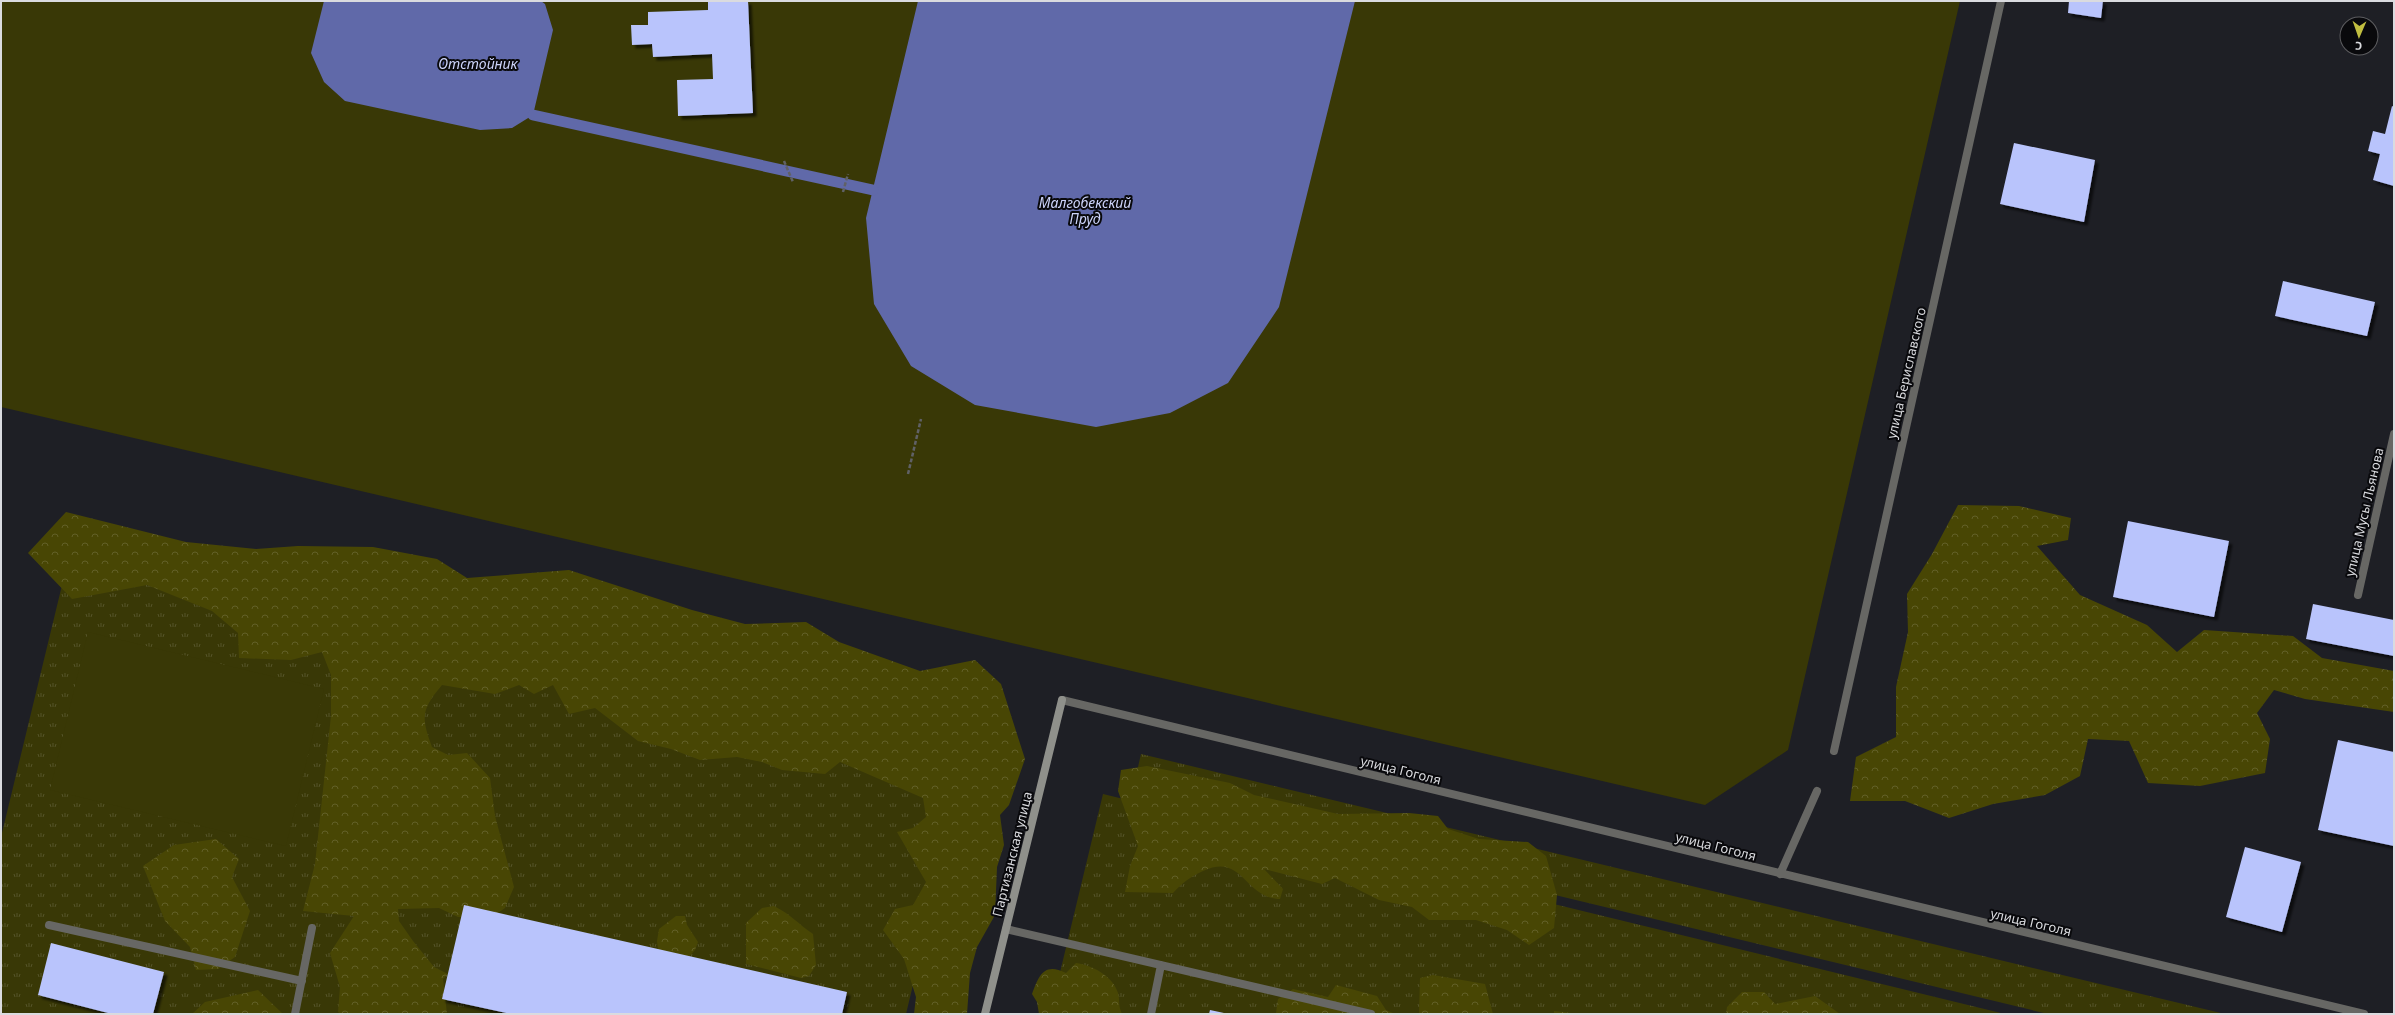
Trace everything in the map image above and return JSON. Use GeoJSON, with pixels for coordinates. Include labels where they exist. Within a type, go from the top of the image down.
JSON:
{"type":"FeatureCollection","features":[{"type":"Feature","properties":{"kind":"street","name":"улица Бериславского"},"geometry":{"type":"LineString","coordinates":[[1834,751],[2000,1]]}},
{"type":"Feature","properties":{"kind":"street","name":"улица Мусы Льянова"},"geometry":{"type":"LineString","coordinates":[[2358,595],[2394,434]]}},
{"type":"Feature","properties":{"kind":"street","name":"улица Гоголя"},"geometry":{"type":"LineString","coordinates":[[1062,700],[2364,1014]]}},
{"type":"Feature","properties":{"kind":"street","name":"Партизанская улица"},"geometry":{"type":"LineString","coordinates":[[984,1014],[1062,700]]}},
{"type":"Feature","properties":{"kind":"street"},"geometry":{"type":"LineString","coordinates":[[1780,874],[1817,791]]}},
{"type":"Feature","properties":{"kind":"street"},"geometry":{"type":"LineString","coordinates":[[49,925],[302,981]]}},
{"type":"Feature","properties":{"kind":"street"},"geometry":{"type":"LineString","coordinates":[[295,1014],[312,928]]}},
{"type":"Feature","properties":{"kind":"street"},"geometry":{"type":"LineString","coordinates":[[1006,929],[1371,1014]]}},
{"type":"Feature","properties":{"kind":"street"},"geometry":{"type":"LineString","coordinates":[[1151,1014],[1161,965]]}},
{"type":"Feature","properties":{"kind":"path"},"geometry":{"type":"LineString","coordinates":[[784,161],[794,182]]}},
{"type":"Feature","properties":{"kind":"path"},"geometry":{"type":"LineString","coordinates":[[843,192],[848,174]]}},
{"type":"Feature","properties":{"kind":"path"},"geometry":{"type":"LineString","coordinates":[[908,474],[921,419]]}},
{"type":"Feature","properties":{"kind":"green space"},"geometry":{"type":"Polygon","coordinates":[[[1,1],[1960,1],[1788,750],[1705,805],[1,407],[1,1]]]}},
{"type":"Feature","properties":{"kind":"green space"},"geometry":{"type":"Polygon","coordinates":[[[1958,505],[2019,506],[2071,518],[2068,540],[2037,546],[2080,595],[2147,625],[2177,652],[2204,630],[2293,636],[2322,658],[2394,671],[2394,712],[2305,699],[2274,690],[2257,713],[2270,739],[2265,773],[2200,786],[2148,783],[2129,741],[2088,739],[2080,776],[2045,795],[1993,804],[1949,818],[1905,801],[1850,801],[1856,757],[1896,737],[1896,687],[1908,632],[1907,594],[1932,554],[1958,505]]]}},
{"type":"Feature","properties":{"kind":"green space"},"geometry":{"type":"Polygon","coordinates":[[[66,512],[186,542],[256,549],[298,546],[373,547],[437,559],[467,578],[569,570],[692,610],[745,624],[806,622],[839,642],[920,671],[975,660],[1001,684],[1025,759],[1009,805],[1000,815],[1004,845],[997,867],[995,915],[977,947],[970,973],[967,1014],[914,1014],[916,997],[904,959],[883,930],[895,909],[913,905],[926,882],[897,832],[913,828],[926,817],[923,798],[840,762],[825,774],[782,770],[762,762],[737,757],[700,760],[671,749],[638,741],[595,708],[569,714],[553,685],[534,694],[519,685],[495,694],[442,685],[430,701],[425,714],[426,728],[432,747],[448,755],[467,753],[490,778],[495,816],[514,887],[505,908],[495,915],[479,918],[458,917],[439,908],[398,909],[399,921],[413,941],[434,967],[448,974],[443,979],[447,1014],[341,1014],[338,1012],[340,987],[330,953],[354,916],[303,911],[315,864],[331,716],[331,675],[322,652],[291,660],[239,658],[238,633],[212,611],[147,585],[72,599],[28,553],[66,512]]]}},
{"type":"Feature","properties":{"kind":"green space"},"geometry":{"type":"Polygon","coordinates":[[[72,544],[967,760],[906,1014],[1,1014],[1,837],[72,544]]]}},
{"type":"Feature","properties":{"kind":"green space"},"geometry":{"type":"Polygon","coordinates":[[[88,632],[324,689],[286,846],[50,790],[88,632]]]}},
{"type":"Feature","properties":{"kind":"green space"},"geometry":{"type":"Polygon","coordinates":[[[1141,754],[2225,1014],[2048,1014],[1132,793],[1141,754]]]}},
{"type":"Feature","properties":{"kind":"green space"},"geometry":{"type":"Polygon","coordinates":[[[1147,766],[1230,783],[1254,795],[1338,814],[1409,813],[1438,816],[1448,829],[1479,839],[1528,842],[1546,856],[1557,895],[1554,928],[1529,945],[1507,930],[1476,920],[1429,920],[1412,907],[1379,900],[1335,878],[1322,884],[1264,869],[1283,889],[1280,899],[1268,897],[1258,892],[1235,871],[1227,867],[1216,867],[1203,871],[1183,883],[1173,893],[1125,892],[1130,866],[1138,846],[1118,791],[1121,770],[1147,766]]]}},
{"type":"Feature","properties":{"kind":"green space"},"geometry":{"type":"Polygon","coordinates":[[[1103,794],[2005,1014],[1050,1014],[1103,794]]]}},
{"type":"Feature","properties":{"kind":"green space"},"geometry":{"type":"Polygon","coordinates":[[[216,839],[239,859],[232,877],[250,911],[235,957],[218,969],[196,970],[190,947],[165,921],[143,866],[174,845],[216,839]]]}},
{"type":"Feature","properties":{"kind":"green space"},"geometry":{"type":"Polygon","coordinates":[[[774,906],[786,913],[813,934],[816,965],[809,976],[801,978],[746,964],[746,923],[762,908],[774,906]]]}},
{"type":"Feature","properties":{"kind":"green space"},"geometry":{"type":"Polygon","coordinates":[[[676,916],[685,916],[687,925],[698,942],[695,950],[686,960],[659,956],[657,941],[659,929],[676,916]]]}},
{"type":"Feature","properties":{"kind":"green space"},"geometry":{"type":"Polygon","coordinates":[[[1076,963],[1089,966],[1101,972],[1112,981],[1118,993],[1122,1014],[1039,1014],[1037,1002],[1032,994],[1040,976],[1043,972],[1052,969],[1066,973],[1076,963]]]}},
{"type":"Feature","properties":{"kind":"green space"},"geometry":{"type":"Polygon","coordinates":[[[1433,975],[1485,984],[1493,1014],[1419,1014],[1420,978],[1433,975]]]}},
{"type":"Feature","properties":{"kind":"green space"},"geometry":{"type":"Polygon","coordinates":[[[1336,985],[1377,996],[1386,1010],[1395,1014],[1276,1013],[1278,999],[1293,989],[1328,997],[1336,985]]]}},
{"type":"Feature","properties":{"kind":"green space"},"geometry":{"type":"Polygon","coordinates":[[[258,990],[283,1014],[192,1014],[205,1002],[258,990]]]}},
{"type":"Feature","properties":{"kind":"green space"},"geometry":{"type":"Polygon","coordinates":[[[1742,992],[1764,992],[1775,1004],[1815,996],[1840,1014],[1726,1014],[1727,1007],[1742,992]]]}},
{"type":"Feature","properties":{"kind":"green space"},"geometry":{"type":"Polygon","coordinates":[[[1554,1011],[1580,1014],[1554,1014],[1554,1011]]]}},
{"type":"Feature","properties":{"kind":"water","name":"Отстойник"},"geometry":{"type":"Polygon","coordinates":[[[324,1],[541,1],[545,4],[553,30],[533,115],[512,128],[480,130],[345,101],[324,82],[311,53],[324,1]]]}},
{"type":"Feature","properties":{"kind":"water","name":"Малгобекский Пруд"},"geometry":{"type":"Polygon","coordinates":[[[918,1],[1355,1],[1279,307],[1228,383],[1170,413],[1096,427],[975,405],[911,366],[874,304],[866,218],[918,1]]]}},
{"type":"Feature","properties":{"kind":"building"},"geometry":{"type":"Polygon","coordinates":[[[708,1],[748,1],[753,113],[678,116],[677,80],[713,79],[712,54],[653,57],[652,44],[632,45],[631,25],[648,25],[648,12],[708,10],[708,1]]]}},
{"type":"Feature","properties":{"kind":"building"},"geometry":{"type":"Polygon","coordinates":[[[2069,1],[2103,1],[2101,18],[2068,13],[2069,1]]]}},
{"type":"Feature","properties":{"kind":"building"},"geometry":{"type":"Polygon","coordinates":[[[2392,106],[2394,107],[2394,186],[2373,180],[2380,154],[2368,151],[2373,131],[2385,134],[2392,106]]]}},
{"type":"Feature","properties":{"kind":"building"},"geometry":{"type":"Polygon","coordinates":[[[2014,143],[2095,160],[2084,222],[2000,204],[2014,143]]]}},
{"type":"Feature","properties":{"kind":"building"},"geometry":{"type":"Polygon","coordinates":[[[2283,281],[2375,302],[2367,336],[2275,316],[2283,281]]]}},
{"type":"Feature","properties":{"kind":"building"},"geometry":{"type":"Polygon","coordinates":[[[2128,521],[2229,541],[2214,617],[2113,597],[2128,521]]]}},
{"type":"Feature","properties":{"kind":"building"},"geometry":{"type":"Polygon","coordinates":[[[2313,604],[2394,620],[2394,656],[2306,639],[2313,604]]]}},
{"type":"Feature","properties":{"kind":"building"},"geometry":{"type":"Polygon","coordinates":[[[2338,740],[2394,752],[2394,846],[2318,830],[2338,740]]]}},
{"type":"Feature","properties":{"kind":"building"},"geometry":{"type":"Polygon","coordinates":[[[2245,847],[2301,862],[2282,932],[2226,917],[2245,847]]]}},
{"type":"Feature","properties":{"kind":"building"},"geometry":{"type":"Polygon","coordinates":[[[464,905],[847,992],[842,1014],[511,1014],[442,999],[464,905]]]}},
{"type":"Feature","properties":{"kind":"building"},"geometry":{"type":"Polygon","coordinates":[[[51,943],[164,972],[153,1014],[112,1014],[38,995],[51,943]]]}},
{"type":"Feature","properties":{"kind":"building"},"geometry":{"type":"Polygon","coordinates":[[[1210,1010],[1224,1013],[1224,1014],[1209,1014],[1210,1010]]]}},
{"type":"Feature","properties":{"kind":"waterway"},"geometry":{"type":"LineString","coordinates":[[533,115],[873,190]]}}]}
